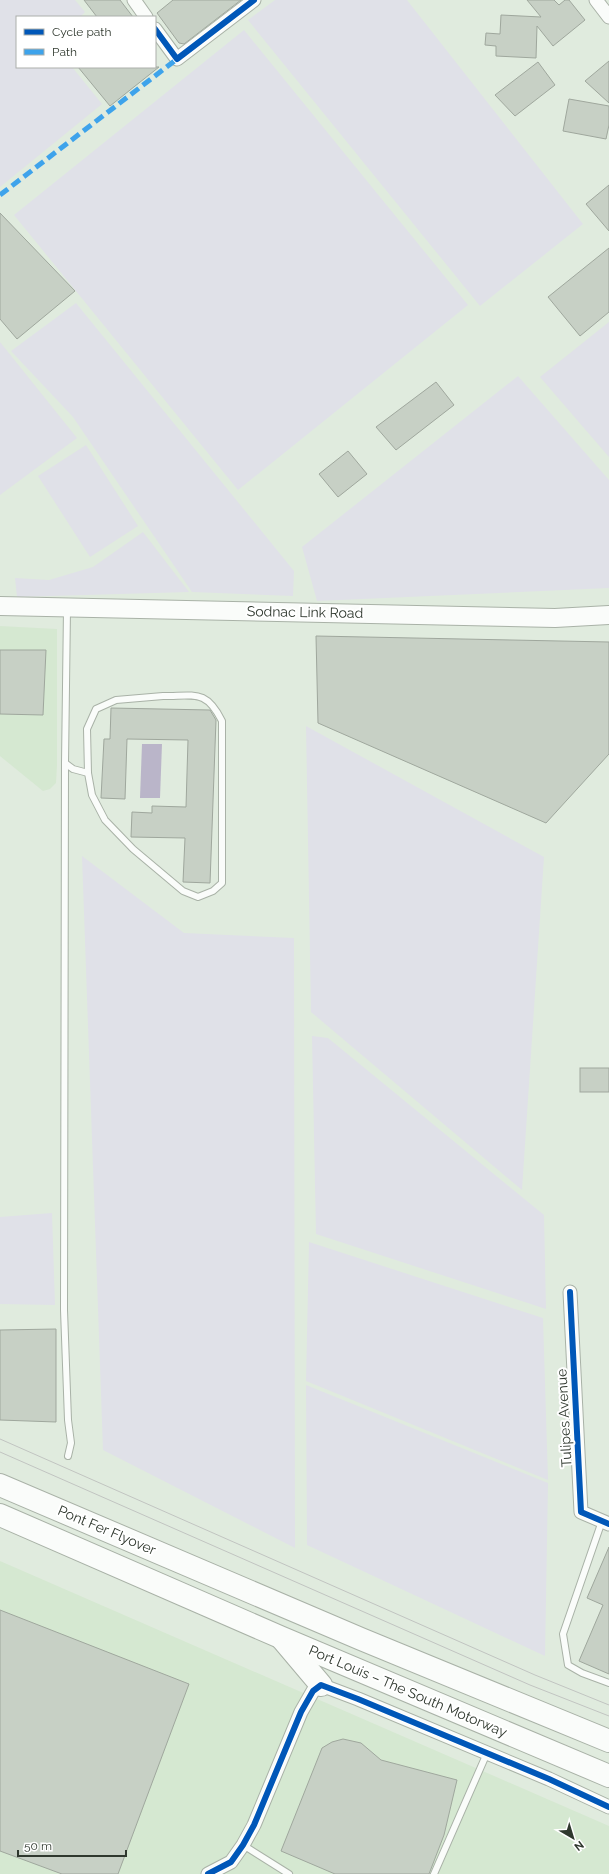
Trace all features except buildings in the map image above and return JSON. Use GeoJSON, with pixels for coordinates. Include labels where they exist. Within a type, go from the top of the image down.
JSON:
{"type":"FeatureCollection","features":[{"type":"Feature","properties":{"kind":"highway"},"geometry":{"type":"LineString","coordinates":[[0,1473],[25,1483],[215,1575],[361,1639],[609,1741]]}},
{"type":"Feature","properties":{"kind":"highway","name":"Pont Fer Flyover"},"geometry":{"type":"LineString","coordinates":[[0,1485],[215,1575]]}},
{"type":"Feature","properties":{"kind":"highway","name":"Pont Fer Flyover"},"geometry":{"type":"LineString","coordinates":[[0,1515],[208,1605]]}},
{"type":"Feature","properties":{"kind":"highway"},"geometry":{"type":"LineString","coordinates":[[0,1530],[208,1605]]}},
{"type":"Feature","properties":{"kind":"highway","name":"Port Louis – The South Motorway"},"geometry":{"type":"LineString","coordinates":[[208,1605],[609,1776]]}},
{"type":"Feature","properties":{"kind":"highway"},"geometry":{"type":"LineString","coordinates":[[280,1637],[321,1685]]}},
{"type":"Feature","properties":{"kind":"main road","name":"Sodnac Link Road"},"geometry":{"type":"LineString","coordinates":[[0,606],[555,618],[609,615]]}},
{"type":"Feature","properties":{"kind":"street"},"geometry":{"type":"LineString","coordinates":[[134,0],[145,16]]}},
{"type":"Feature","properties":{"kind":"street"},"geometry":{"type":"LineString","coordinates":[[156,30],[177,58],[254,0]]}},
{"type":"Feature","properties":{"kind":"street"},"geometry":{"type":"LineString","coordinates":[[596,0],[609,17]]}},
{"type":"Feature","properties":{"kind":"street","name":"Tulipes Avenue"},"geometry":{"type":"LineString","coordinates":[[570,1292],[582,1512],[605,1523]]}},
{"type":"Feature","properties":{"kind":"street"},"geometry":{"type":"LineString","coordinates":[[208,1874],[231,1862],[243,1845],[254,1825],[300,1712],[313,1691],[321,1685],[487,1753],[609,1807]]}},
{"type":"Feature","properties":{"kind":"lane"},"geometry":{"type":"LineString","coordinates":[[68,607],[65,763],[64,1310],[68,1420],[71,1443],[68,1456]]}},
{"type":"Feature","properties":{"kind":"lane"},"geometry":{"type":"LineString","coordinates":[[163,696],[201,696],[215,707],[222,721],[222,883],[213,891],[198,897],[183,891],[133,849],[105,820],[92,795],[88,773],[88,729],[96,709],[116,700],[163,696]]}},
{"type":"Feature","properties":{"kind":"lane"},"geometry":{"type":"LineString","coordinates":[[65,763],[73,769],[88,773]]}},
{"type":"Feature","properties":{"kind":"lane"},"geometry":{"type":"LineString","coordinates":[[605,1523],[563,1634],[568,1665],[582,1673],[609,1683]]}},
{"type":"Feature","properties":{"kind":"lane"},"geometry":{"type":"LineString","coordinates":[[434,1874],[487,1753]]}},
{"type":"Feature","properties":{"kind":"lane"},"geometry":{"type":"LineString","coordinates":[[243,1845],[289,1874]]}},
{"type":"Feature","properties":{"kind":"shaded area"},"geometry":{"type":"Polygon","coordinates":[[[0,0],[75,0],[85,12],[81,16],[16,16],[16,68],[73,68],[102,104],[0,187],[0,0]]]}},
{"type":"Feature","properties":{"kind":"shaded area"},"geometry":{"type":"Polygon","coordinates":[[[275,0],[407,0],[583,224],[480,306],[248,20],[275,0]]]}},
{"type":"Feature","properties":{"kind":"shaded area"},"geometry":{"type":"Polygon","coordinates":[[[244,30],[468,305],[238,490],[14,215],[244,30]]]}},
{"type":"Feature","properties":{"kind":"shaded area"},"geometry":{"type":"Polygon","coordinates":[[[76,303],[294,571],[293,596],[192,592],[73,417],[11,351],[76,303]]]}},
{"type":"Feature","properties":{"kind":"shaded area"},"geometry":{"type":"Polygon","coordinates":[[[609,322],[609,457],[540,377],[609,322]]]}},
{"type":"Feature","properties":{"kind":"shaded area"},"geometry":{"type":"Polygon","coordinates":[[[0,342],[77,438],[0,495],[0,342]]]}},
{"type":"Feature","properties":{"kind":"shaded area"},"geometry":{"type":"Polygon","coordinates":[[[518,376],[609,480],[609,588],[317,601],[302,547],[518,376]]]}},
{"type":"Feature","properties":{"kind":"shaded area"},"geometry":{"type":"Polygon","coordinates":[[[86,445],[138,526],[90,557],[38,476],[86,445]]]}},
{"type":"Feature","properties":{"kind":"shaded area"},"geometry":{"type":"Polygon","coordinates":[[[143,532],[189,592],[17,597],[15,578],[49,580],[93,567],[143,532]]]}},
{"type":"Feature","properties":{"kind":"shaded area"},"geometry":{"type":"Polygon","coordinates":[[[0,626],[57,629],[56,783],[50,789],[43,791],[0,756],[0,626]]]}},
{"type":"Feature","properties":{"kind":"shaded area"},"geometry":{"type":"Polygon","coordinates":[[[306,726],[544,857],[522,1190],[311,1012],[306,726]]]}},
{"type":"Feature","properties":{"kind":"shaded area"},"geometry":{"type":"Polygon","coordinates":[[[142,744],[162,744],[160,798],[140,798],[142,744]]]}},
{"type":"Feature","properties":{"kind":"shaded area"},"geometry":{"type":"Polygon","coordinates":[[[82,856],[184,933],[294,938],[295,1548],[103,1450],[82,856]]]}},
{"type":"Feature","properties":{"kind":"shaded area"},"geometry":{"type":"Polygon","coordinates":[[[312,1036],[328,1038],[544,1215],[546,1309],[316,1234],[312,1036]]]}},
{"type":"Feature","properties":{"kind":"shaded area"},"geometry":{"type":"Polygon","coordinates":[[[52,1213],[55,1305],[0,1304],[0,1217],[52,1213]]]}},
{"type":"Feature","properties":{"kind":"shaded area"},"geometry":{"type":"Polygon","coordinates":[[[309,1242],[543,1318],[548,1480],[306,1381],[309,1242]]]}},
{"type":"Feature","properties":{"kind":"shaded area"},"geometry":{"type":"Polygon","coordinates":[[[306,1385],[548,1483],[545,1656],[307,1545],[306,1385]]]}},
{"type":"Feature","properties":{"kind":"shaded area"},"geometry":{"type":"Polygon","coordinates":[[[0,1561],[609,1826],[609,1874],[0,1874],[0,1561]]]}},
{"type":"Feature","properties":{"kind":"tram line"},"geometry":{"type":"LineString","coordinates":[[0,1439],[535,1675],[609,1705]]}},
{"type":"Feature","properties":{"kind":"tram line"},"geometry":{"type":"LineString","coordinates":[[0,1452],[530,1685],[609,1716]]}},
{"type":"Feature","properties":{"kind":"marked path"},"geometry":{"type":"LineString","coordinates":[[0,195],[177,59]]}},
{"type":"Feature","properties":{"kind":"cycle path"},"geometry":{"type":"LineString","coordinates":[[156,30],[177,59],[254,0]]}},
{"type":"Feature","properties":{"kind":"cycle path"},"geometry":{"type":"LineString","coordinates":[[570,1292],[581,1512],[609,1524]]}},
{"type":"Feature","properties":{"kind":"cycle path"},"geometry":{"type":"LineString","coordinates":[[208,1874],[231,1862],[243,1845],[254,1825],[301,1712],[313,1691],[321,1685],[549,1779],[609,1807]]}}]}
